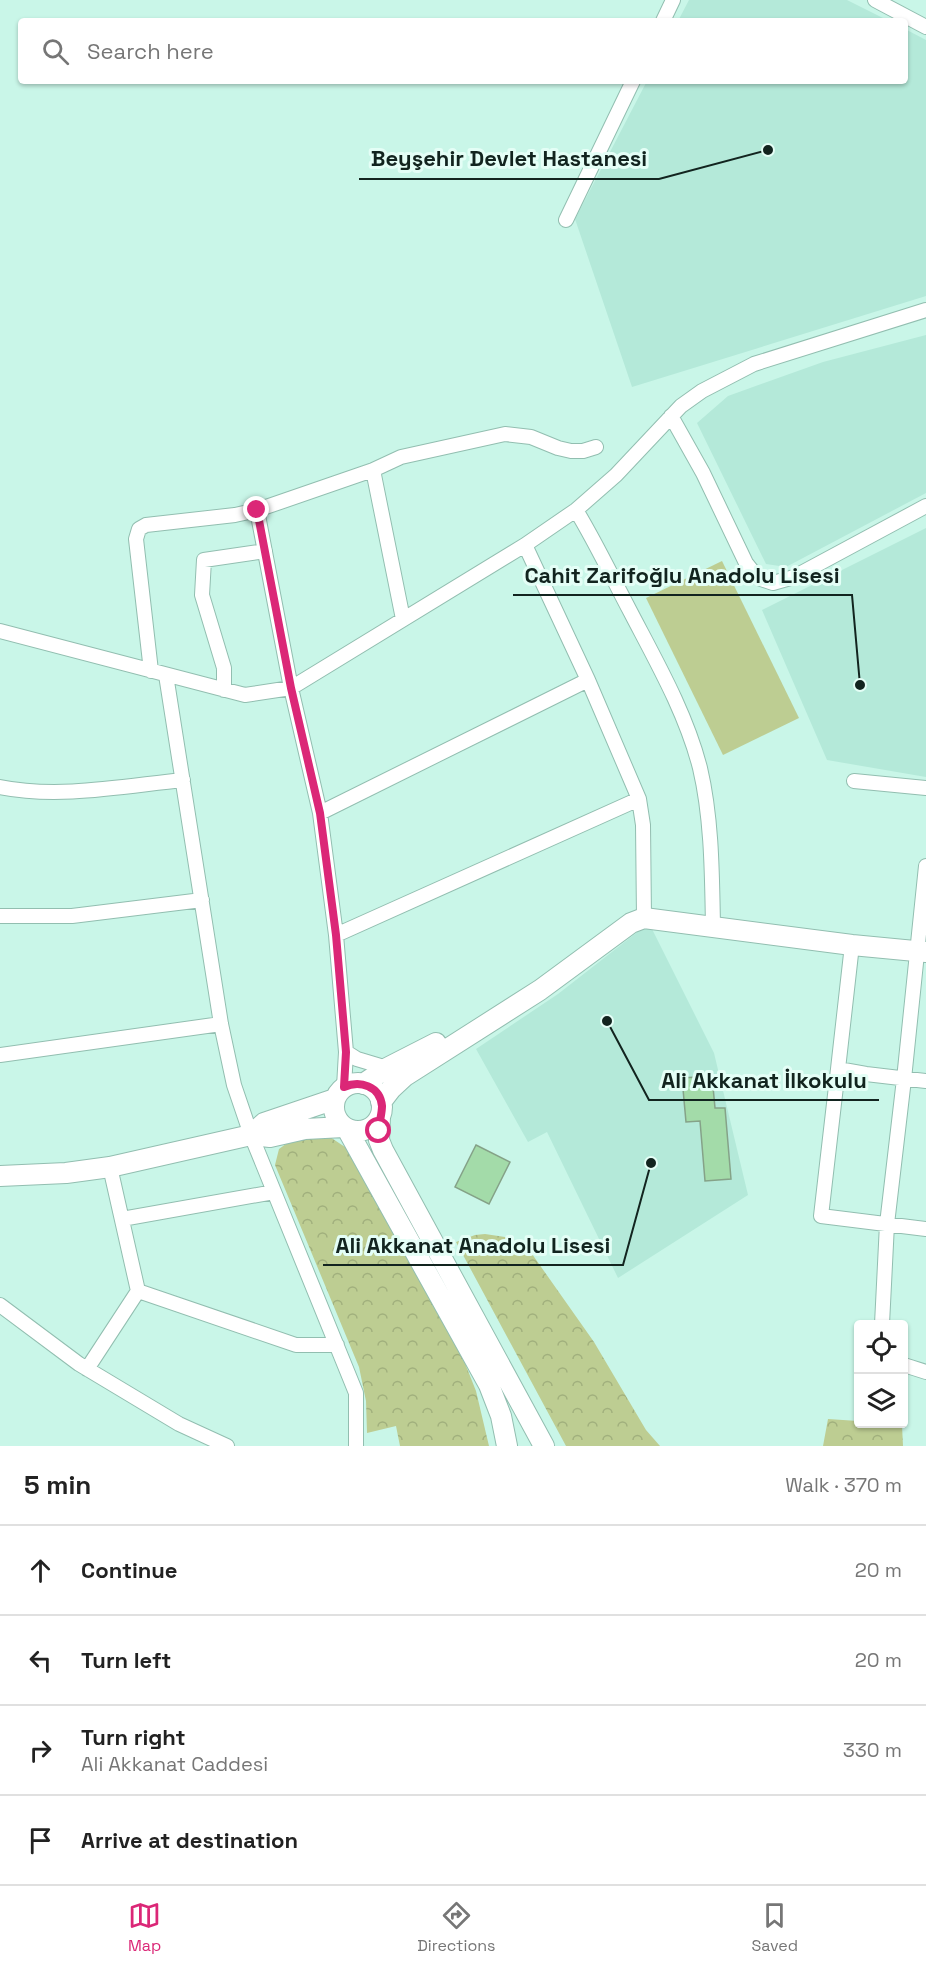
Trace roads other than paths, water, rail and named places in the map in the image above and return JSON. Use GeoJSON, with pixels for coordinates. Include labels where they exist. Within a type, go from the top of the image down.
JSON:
{"type":"FeatureCollection","features":[{"type":"Feature","properties":{"kind":"main road"},"geometry":{"type":"LineString","coordinates":[[0,1176],[66,1173],[110,1167],[251,1135],[270,1137],[305,1129],[366,1130],[376,1123],[380,1109],[391,1089],[405,1076],[540,990],[632,923],[644,918],[852,945],[921,951]]}},
{"type":"Feature","properties":{"kind":"main road"},"geometry":{"type":"LineString","coordinates":[[251,1135],[264,1123],[347,1090],[540,990]]}},
{"type":"Feature","properties":{"kind":"main road"},"geometry":{"type":"LineString","coordinates":[[347,1090],[373,1089],[380,1109],[380,1140],[383,1150],[544,1446]]}},
{"type":"Feature","properties":{"kind":"main road"},"geometry":{"type":"LineString","coordinates":[[347,1090],[335,1114],[346,1128],[489,1384],[501,1416],[507,1446]]}},
{"type":"Feature","properties":{"kind":"street"},"geometry":{"type":"LineString","coordinates":[[664,18],[673,0]]}},
{"type":"Feature","properties":{"kind":"street"},"geometry":{"type":"LineString","coordinates":[[875,0],[926,27]]}},
{"type":"Feature","properties":{"kind":"street"},"geometry":{"type":"LineString","coordinates":[[566,220],[632,84]]}},
{"type":"Feature","properties":{"kind":"street"},"geometry":{"type":"LineString","coordinates":[[0,631],[245,695],[291,688],[525,545],[576,510],[616,475],[670,416],[702,391],[754,364],[926,310]]}},
{"type":"Feature","properties":{"kind":"street"},"geometry":{"type":"LineString","coordinates":[[670,416],[704,473],[746,563],[758,578],[773,583],[794,577],[926,506]]}},
{"type":"Feature","properties":{"kind":"street"},"geometry":{"type":"LineString","coordinates":[[152,671],[136,539],[139,529],[146,525],[235,515],[257,510],[373,470],[401,457],[505,434],[531,436],[571,451],[583,451],[596,447]]}},
{"type":"Feature","properties":{"kind":"street"},"geometry":{"type":"LineString","coordinates":[[373,470],[403,620]]}},
{"type":"Feature","properties":{"kind":"street"},"geometry":{"type":"LineString","coordinates":[[257,510],[291,688],[320,813],[336,935],[347,1090]]}},
{"type":"Feature","properties":{"kind":"street"},"geometry":{"type":"LineString","coordinates":[[576,510],[657,663],[676,703],[700,769],[711,844],[713,927]]}},
{"type":"Feature","properties":{"kind":"street"},"geometry":{"type":"LineString","coordinates":[[525,545],[588,680],[639,799],[643,825],[644,918]]}},
{"type":"Feature","properties":{"kind":"street"},"geometry":{"type":"LineString","coordinates":[[224,690],[224,668],[202,595],[204,560],[265,551]]}},
{"type":"Feature","properties":{"kind":"street"},"geometry":{"type":"LineString","coordinates":[[166,675],[221,1024],[234,1085],[251,1135],[356,1393],[356,1446]]}},
{"type":"Feature","properties":{"kind":"street"},"geometry":{"type":"LineString","coordinates":[[320,813],[588,680]]}},
{"type":"Feature","properties":{"kind":"street"},"geometry":{"type":"LineString","coordinates":[[0,787],[16,790],[71,792],[183,780]]}},
{"type":"Feature","properties":{"kind":"street"},"geometry":{"type":"LineString","coordinates":[[854,781],[926,788]]}},
{"type":"Feature","properties":{"kind":"street"},"geometry":{"type":"LineString","coordinates":[[336,935],[639,799]]}},
{"type":"Feature","properties":{"kind":"street"},"geometry":{"type":"LineString","coordinates":[[882,1320],[886,1224],[921,951],[926,866]]}},
{"type":"Feature","properties":{"kind":"street"},"geometry":{"type":"LineString","coordinates":[[0,916],[72,916],[202,900]]}},
{"type":"Feature","properties":{"kind":"street"},"geometry":{"type":"LineString","coordinates":[[852,945],[821,1216],[926,1229]]}},
{"type":"Feature","properties":{"kind":"street"},"geometry":{"type":"LineString","coordinates":[[0,1055],[221,1024]]}},
{"type":"Feature","properties":{"kind":"street"},"geometry":{"type":"LineString","coordinates":[[346,1052],[357,1059],[387,1068]]}},
{"type":"Feature","properties":{"kind":"street"},"geometry":{"type":"LineString","coordinates":[[838,1069],[926,1081]]}},
{"type":"Feature","properties":{"kind":"street"},"geometry":{"type":"LineString","coordinates":[[87,1370],[138,1291],[110,1167]]}},
{"type":"Feature","properties":{"kind":"street"},"geometry":{"type":"LineString","coordinates":[[122,1219],[274,1192]]}},
{"type":"Feature","properties":{"kind":"street"},"geometry":{"type":"LineString","coordinates":[[138,1291],[296,1345],[337,1345]]}},
{"type":"Feature","properties":{"kind":"street"},"geometry":{"type":"LineString","coordinates":[[0,1305],[87,1370],[179,1424],[227,1446]]}},
{"type":"Feature","properties":{"kind":"street"},"geometry":{"type":"LineString","coordinates":[[908,1367],[926,1372]]}},
{"type":"Feature","properties":{"kind":"place","name":"Beyşehir Devlet Hastanesi"},"geometry":{"type":"Point","coordinates":[768,150]}},
{"type":"Feature","properties":{"kind":"place","name":"Cahit Zarifoğlu Anadolu Lisesi"},"geometry":{"type":"Point","coordinates":[860,685]}},
{"type":"Feature","properties":{"kind":"place","name":"Ali Akkanat İlkokulu"},"geometry":{"type":"Point","coordinates":[607,1021]}},
{"type":"Feature","properties":{"kind":"place","name":"Ali Akkanat Anadolu Lisesi"},"geometry":{"type":"Point","coordinates":[651,1163]}}]}
